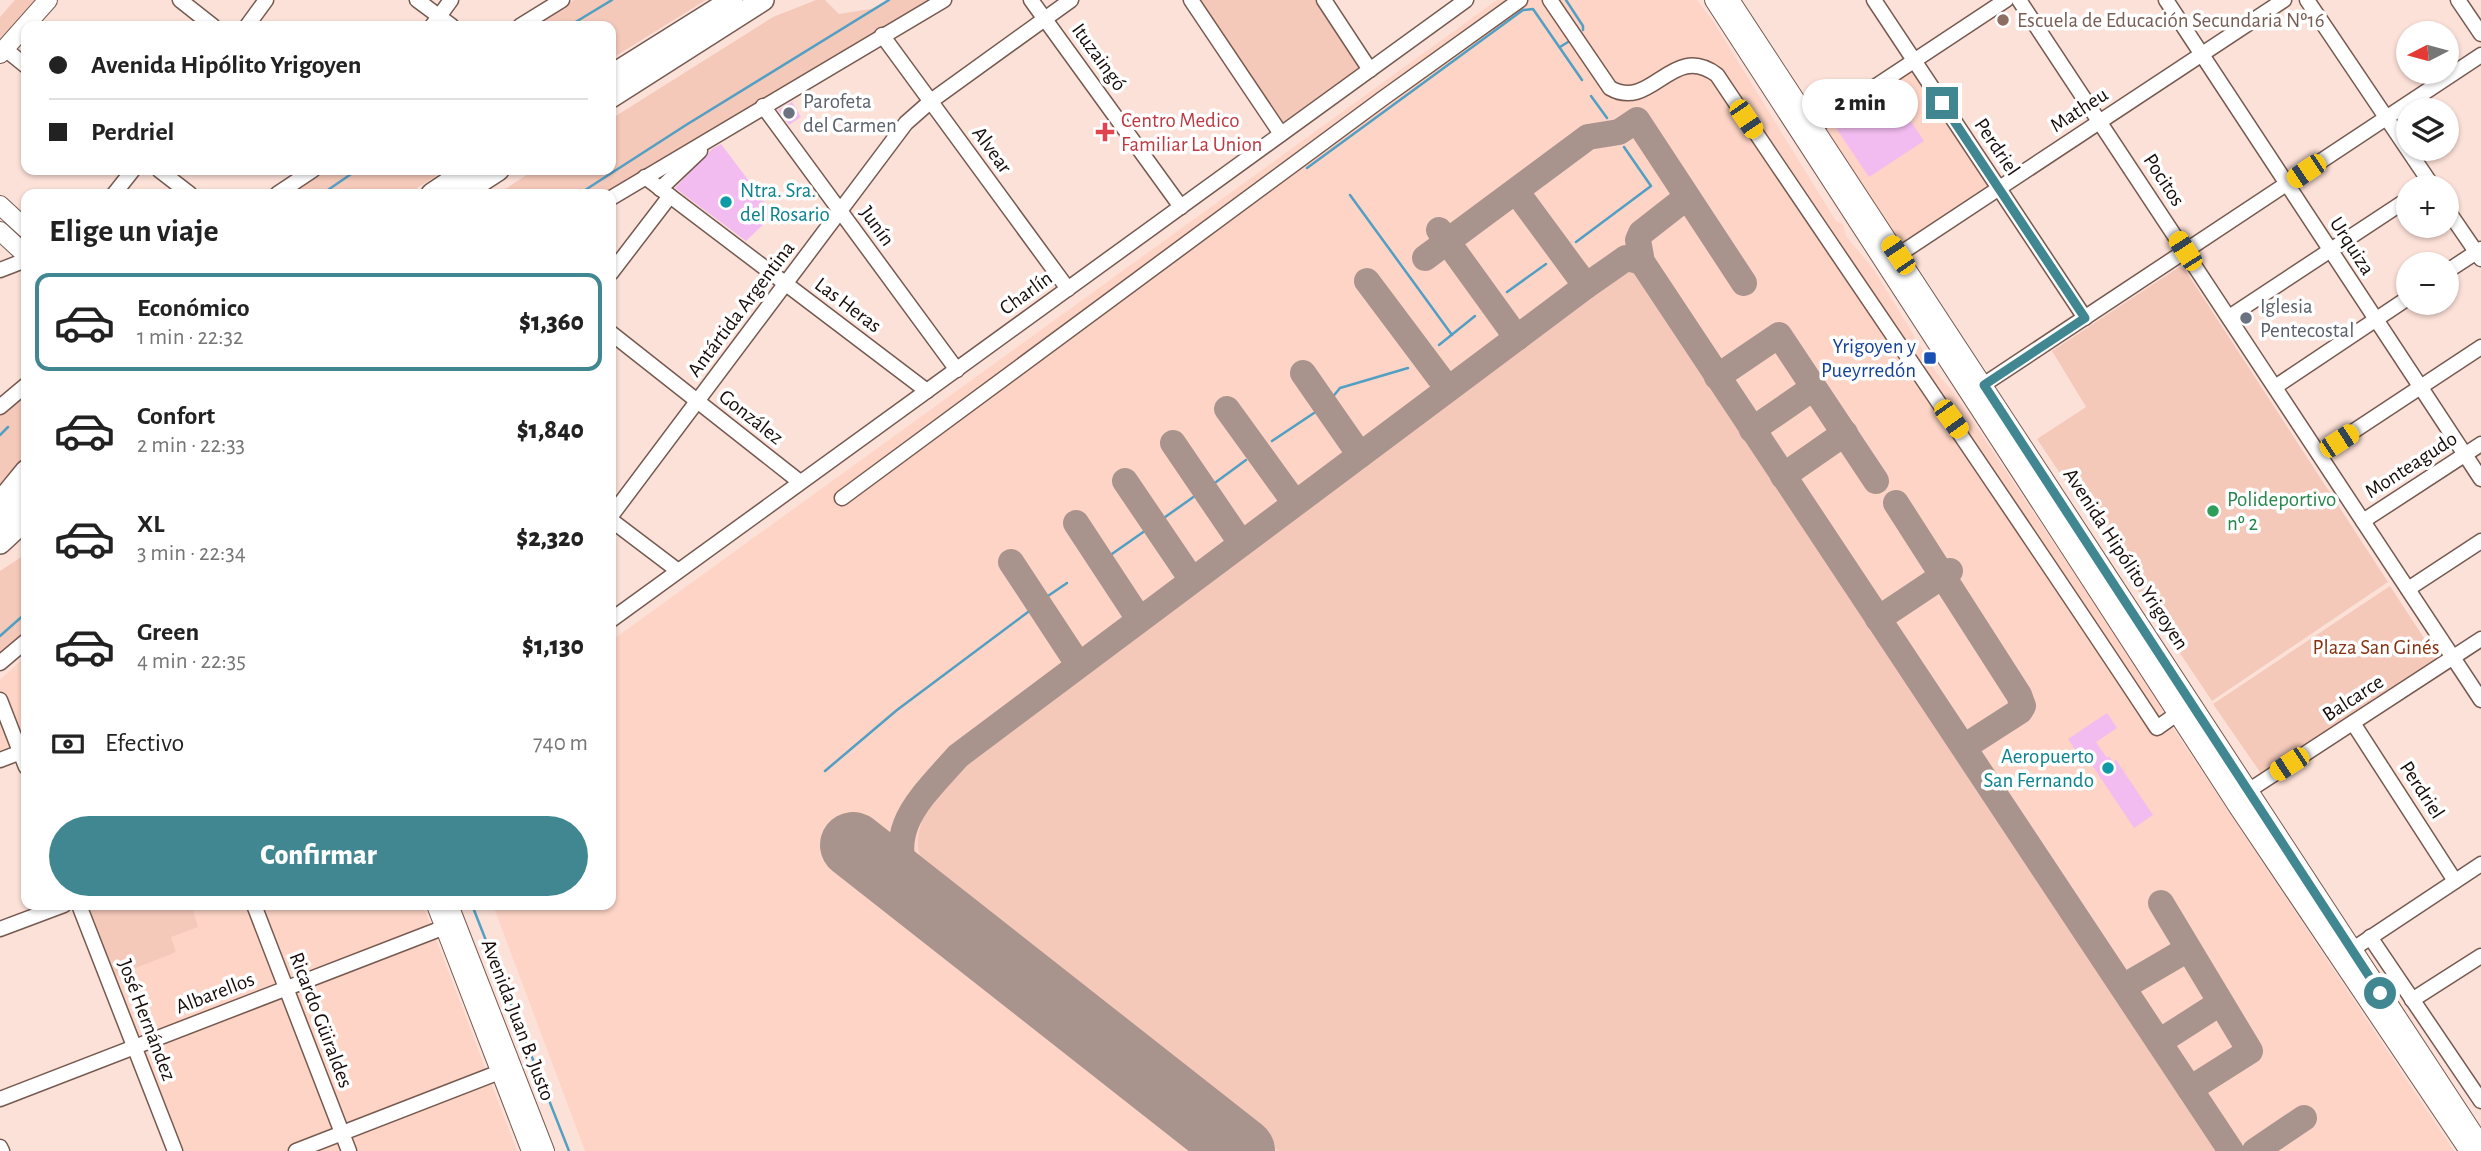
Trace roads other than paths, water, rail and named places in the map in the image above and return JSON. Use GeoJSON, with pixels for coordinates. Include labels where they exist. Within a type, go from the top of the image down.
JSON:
{"type":"FeatureCollection","features":[{"type":"Feature","properties":{"kind":"highway"},"geometry":{"type":"LineString","coordinates":[[616,73],[732,0]]}},
{"type":"Feature","properties":{"kind":"highway"},"geometry":{"type":"LineString","coordinates":[[616,94],[763,0]]}},
{"type":"Feature","properties":{"kind":"highway"},"geometry":{"type":"LineString","coordinates":[[655,69],[779,0]]}},
{"type":"Feature","properties":{"kind":"highway"},"geometry":{"type":"LineString","coordinates":[[440,189],[460,175]]}},
{"type":"Feature","properties":{"kind":"highway"},"geometry":{"type":"LineString","coordinates":[[469,189],[490,175]]}},
{"type":"Feature","properties":{"kind":"highway"},"geometry":{"type":"LineString","coordinates":[[0,503],[21,477]]}},
{"type":"Feature","properties":{"kind":"highway"},"geometry":{"type":"LineString","coordinates":[[0,522],[21,504]]}},
{"type":"Feature","properties":{"kind":"highway"},"geometry":{"type":"LineString","coordinates":[[0,543],[21,524]]}},
{"type":"Feature","properties":{"kind":"highway"},"geometry":{"type":"LineString","coordinates":[[0,553],[21,540]]}},
{"type":"Feature","properties":{"kind":"main road"},"geometry":{"type":"LineString","coordinates":[[29,21],[48,0]]}},
{"type":"Feature","properties":{"kind":"main road","name":"Avenida Hipólito Yrigoyen"},"geometry":{"type":"LineString","coordinates":[[1720,1],[1814,127],[1865,219],[1898,255],[1977,389],[2178,713],[2481,1145]]}},
{"type":"Feature","properties":{"kind":"main road","name":"Avenida Hipólito Yrigoyen"},"geometry":{"type":"LineString","coordinates":[[1720,1],[2248,791],[2469,1151]]}},
{"type":"Feature","properties":{"kind":"main road"},"geometry":{"type":"LineString","coordinates":[[2,52],[21,31]]}},
{"type":"Feature","properties":{"kind":"main road"},"geometry":{"type":"LineString","coordinates":[[0,205],[21,224]]}},
{"type":"Feature","properties":{"kind":"main road"},"geometry":{"type":"LineString","coordinates":[[0,231],[21,250]]}},
{"type":"Feature","properties":{"kind":"main road","name":"Avenida Juan B. Justo"},"geometry":{"type":"LineString","coordinates":[[438,910],[506,1070],[545,1151]]}},
{"type":"Feature","properties":{"kind":"main road","name":"Avenida Juan B. Justo"},"geometry":{"type":"LineString","coordinates":[[451,910],[531,1151]]}},
{"type":"Feature","properties":{"kind":"street"},"geometry":{"type":"LineString","coordinates":[[180,0],[207,21]]}},
{"type":"Feature","properties":{"kind":"street"},"geometry":{"type":"LineString","coordinates":[[251,21],[266,0]]}},
{"type":"Feature","properties":{"kind":"street"},"geometry":{"type":"LineString","coordinates":[[417,0],[435,21],[451,0]]}},
{"type":"Feature","properties":{"kind":"street"},"geometry":{"type":"LineString","coordinates":[[528,21],[562,0]]}},
{"type":"Feature","properties":{"kind":"street"},"geometry":{"type":"LineString","coordinates":[[616,195],[944,0]]}},
{"type":"Feature","properties":{"kind":"street","name":"Ituzaingó"},"geometry":{"type":"LineString","coordinates":[[1031,0],[1181,207]]}},
{"type":"Feature","properties":{"kind":"street","name":"Antártida Argentina"},"geometry":{"type":"LineString","coordinates":[[616,511],[906,123],[1071,0]]}},
{"type":"Feature","properties":{"kind":"street"},"geometry":{"type":"LineString","coordinates":[[1191,0],[1281,134]]}},
{"type":"Feature","properties":{"kind":"street"},"geometry":{"type":"LineString","coordinates":[[1324,0],[1370,70]]}},
{"type":"Feature","properties":{"kind":"street"},"geometry":{"type":"LineString","coordinates":[[842,498],[1520,0]]}},
{"type":"Feature","properties":{"kind":"street"},"geometry":{"type":"LineString","coordinates":[[1550,0],[1610,88],[1616,91],[1639,92],[1689,64],[1704,66],[1717,75],[1879,318],[1979,459],[2157,728],[2178,713]]}},
{"type":"Feature","properties":{"kind":"street","name":"Perdriel"},"geometry":{"type":"LineString","coordinates":[[1874,0],[2085,318]]}},
{"type":"Feature","properties":{"kind":"street"},"geometry":{"type":"LineString","coordinates":[[1814,127],[2006,0]]}},
{"type":"Feature","properties":{"kind":"street","name":"Pocitos"},"geometry":{"type":"LineString","coordinates":[[2020,0],[2481,700]]}},
{"type":"Feature","properties":{"kind":"street","name":"Urquiza"},"geometry":{"type":"LineString","coordinates":[[2166,0],[2481,479]]}},
{"type":"Feature","properties":{"kind":"street","name":"Matheu"},"geometry":{"type":"LineString","coordinates":[[1898,255],[2284,0]]}},
{"type":"Feature","properties":{"kind":"street"},"geometry":{"type":"LineString","coordinates":[[2307,0],[2423,175]]}},
{"type":"Feature","properties":{"kind":"street"},"geometry":{"type":"LineString","coordinates":[[2458,0],[2481,34]]}},
{"type":"Feature","properties":{"kind":"street","name":"Charlín"},"geometry":{"type":"LineString","coordinates":[[616,616],[1462,1]]}},
{"type":"Feature","properties":{"kind":"street","name":"Alvear"},"geometry":{"type":"LineString","coordinates":[[883,35],[1068,289]]}},
{"type":"Feature","properties":{"kind":"street"},"geometry":{"type":"LineString","coordinates":[[2,52],[21,63]]}},
{"type":"Feature","properties":{"kind":"street"},"geometry":{"type":"LineString","coordinates":[[1977,389],[2481,55]]}},
{"type":"Feature","properties":{"kind":"street","name":"Junín"},"geometry":{"type":"LineString","coordinates":[[763,106],[957,370]]}},
{"type":"Feature","properties":{"kind":"street"},"geometry":{"type":"LineString","coordinates":[[616,266],[665,193],[716,135]]}},
{"type":"Feature","properties":{"kind":"street"},"geometry":{"type":"LineString","coordinates":[[118,189],[129,175]]}},
{"type":"Feature","properties":{"kind":"street"},"geometry":{"type":"LineString","coordinates":[[165,175],[184,189]]}},
{"type":"Feature","properties":{"kind":"street"},"geometry":{"type":"LineString","coordinates":[[284,189],[306,175]]}},
{"type":"Feature","properties":{"kind":"street","name":"Las Heras"},"geometry":{"type":"LineString","coordinates":[[645,177],[927,391]]}},
{"type":"Feature","properties":{"kind":"street"},"geometry":{"type":"LineString","coordinates":[[2229,317],[2396,207]]}},
{"type":"Feature","properties":{"kind":"street"},"geometry":{"type":"LineString","coordinates":[[2459,225],[2480,253],[2459,265]]}},
{"type":"Feature","properties":{"kind":"street"},"geometry":{"type":"LineString","coordinates":[[0,270],[21,262]]}},
{"type":"Feature","properties":{"kind":"street"},"geometry":{"type":"LineString","coordinates":[[2275,387],[2396,306]]}},
{"type":"Feature","properties":{"kind":"street","name":"González"},"geometry":{"type":"LineString","coordinates":[[616,337],[800,482]]}},
{"type":"Feature","properties":{"kind":"street"},"geometry":{"type":"LineString","coordinates":[[2319,454],[2481,347]]}},
{"type":"Feature","properties":{"kind":"street"},"geometry":{"type":"LineString","coordinates":[[0,407],[21,388]]}},
{"type":"Feature","properties":{"kind":"street","name":"Monteagudo"},"geometry":{"type":"LineString","coordinates":[[2363,521],[2481,444]]}},
{"type":"Feature","properties":{"kind":"street"},"geometry":{"type":"LineString","coordinates":[[616,522],[677,570]]}},
{"type":"Feature","properties":{"kind":"street"},"geometry":{"type":"LineString","coordinates":[[2408,589],[2481,541]]}},
{"type":"Feature","properties":{"kind":"street","name":"Balcarce"},"geometry":{"type":"LineString","coordinates":[[2248,791],[2481,639]]}},
{"type":"Feature","properties":{"kind":"street"},"geometry":{"type":"LineString","coordinates":[[0,663],[21,645]]}},
{"type":"Feature","properties":{"kind":"street"},"geometry":{"type":"LineString","coordinates":[[0,700],[21,745]]}},
{"type":"Feature","properties":{"kind":"street","name":"Perdriel"},"geometry":{"type":"LineString","coordinates":[[2353,723],[2455,881]]}},
{"type":"Feature","properties":{"kind":"street"},"geometry":{"type":"LineString","coordinates":[[0,760],[21,752]]}},
{"type":"Feature","properties":{"kind":"street"},"geometry":{"type":"LineString","coordinates":[[2345,953],[2481,864]]}},
{"type":"Feature","properties":{"kind":"street"},"geometry":{"type":"LineString","coordinates":[[0,929],[51,910]]}},
{"type":"Feature","properties":{"kind":"street","name":"José Hernández"},"geometry":{"type":"LineString","coordinates":[[81,910],[175,1151]]}},
{"type":"Feature","properties":{"kind":"street","name":"Ricardo Güiraldes"},"geometry":{"type":"LineString","coordinates":[[256,910],[349,1151]]}},
{"type":"Feature","properties":{"kind":"street","name":"Albarellos"},"geometry":{"type":"LineString","coordinates":[[0,1099],[445,927]]}},
{"type":"Feature","properties":{"kind":"street"},"geometry":{"type":"LineString","coordinates":[[2370,937],[2481,1101]]}},
{"type":"Feature","properties":{"kind":"street"},"geometry":{"type":"LineString","coordinates":[[2412,1000],[2481,956]]}},
{"type":"Feature","properties":{"kind":"street"},"geometry":{"type":"LineString","coordinates":[[296,1151],[506,1070]]}},
{"type":"Feature","properties":{"kind":"waterway"},"geometry":{"type":"LineString","coordinates":[[577,21],[612,0]]}},
{"type":"Feature","properties":{"kind":"waterway"},"geometry":{"type":"LineString","coordinates":[[616,170],[889,0]]}},
{"type":"Feature","properties":{"kind":"waterway"},"geometry":{"type":"LineString","coordinates":[[1566,0],[1583,30]]}},
{"type":"Feature","properties":{"kind":"waterway"},"geometry":{"type":"LineString","coordinates":[[1307,168],[1523,10],[1533,9],[1582,80]]}},
{"type":"Feature","properties":{"kind":"waterway"},"geometry":{"type":"LineString","coordinates":[[1560,47],[1568,42]]}},
{"type":"Feature","properties":{"kind":"waterway"},"geometry":{"type":"LineString","coordinates":[[1591,96],[1607,118]]}},
{"type":"Feature","properties":{"kind":"waterway"},"geometry":{"type":"LineString","coordinates":[[1576,242],[1651,186],[1624,147]]}},
{"type":"Feature","properties":{"kind":"waterway"},"geometry":{"type":"LineString","coordinates":[[329,189],[350,175]]}},
{"type":"Feature","properties":{"kind":"waterway"},"geometry":{"type":"LineString","coordinates":[[587,189],[608,175]]}},
{"type":"Feature","properties":{"kind":"waterway"},"geometry":{"type":"LineString","coordinates":[[1350,195],[1452,335]]}},
{"type":"Feature","properties":{"kind":"waterway"},"geometry":{"type":"LineString","coordinates":[[1507,292],[1546,264]]}},
{"type":"Feature","properties":{"kind":"waterway"},"geometry":{"type":"LineString","coordinates":[[1439,345],[1475,316]]}},
{"type":"Feature","properties":{"kind":"waterway"},"geometry":{"type":"LineString","coordinates":[[1331,399],[1340,388],[1408,368]]}},
{"type":"Feature","properties":{"kind":"waterway"},"geometry":{"type":"LineString","coordinates":[[1272,441],[1320,409]]}},
{"type":"Feature","properties":{"kind":"waterway"},"geometry":{"type":"LineString","coordinates":[[0,435],[8,427]]}},
{"type":"Feature","properties":{"kind":"waterway"},"geometry":{"type":"LineString","coordinates":[[1212,485],[1246,460]]}},
{"type":"Feature","properties":{"kind":"waterway"},"geometry":{"type":"LineString","coordinates":[[1161,520],[1199,493]]}},
{"type":"Feature","properties":{"kind":"waterway"},"geometry":{"type":"LineString","coordinates":[[1109,556],[1149,528]]}},
{"type":"Feature","properties":{"kind":"waterway"},"geometry":{"type":"LineString","coordinates":[[1045,598],[1067,583]]}},
{"type":"Feature","properties":{"kind":"waterway"},"geometry":{"type":"LineString","coordinates":[[825,771],[897,710],[1028,612]]}},
{"type":"Feature","properties":{"kind":"waterway"},"geometry":{"type":"LineString","coordinates":[[0,636],[21,617]]}},
{"type":"Feature","properties":{"kind":"waterway"},"geometry":{"type":"LineString","coordinates":[[474,910],[569,1151]]}},
{"type":"Feature","properties":{"kind":"place","name":"Escuela de Educación Secundaria Nº16"},"geometry":{"type":"Point","coordinates":[2003,20]}},
{"type":"Feature","properties":{"kind":"place","name":"Parofeta del Carmen"},"geometry":{"type":"Point","coordinates":[789,113]}},
{"type":"Feature","properties":{"kind":"place","name":"Centro Medico Familiar La Union"},"geometry":{"type":"Point","coordinates":[1105,132]}},
{"type":"Feature","properties":{"kind":"place","name":"Ntra. Sra. del Rosario"},"geometry":{"type":"Point","coordinates":[726,202]}},
{"type":"Feature","properties":{"kind":"place","name":"Iglesia Pentecostal"},"geometry":{"type":"Point","coordinates":[2246,318]}},
{"type":"Feature","properties":{"kind":"place","name":"Yrigoyen y Pueyrredón"},"geometry":{"type":"Point","coordinates":[1930,358]}},
{"type":"Feature","properties":{"kind":"place","name":"Polideportivo nº 2"},"geometry":{"type":"Point","coordinates":[2213,511]}},
{"type":"Feature","properties":{"kind":"place","name":"Aeropuerto San Fernando"},"geometry":{"type":"Point","coordinates":[2108,768]}},
{"type":"Feature","properties":{"kind":"park label","name":"Plaza San Ginés"},"geometry":{"type":"Point","coordinates":[2376,647]}}]}
